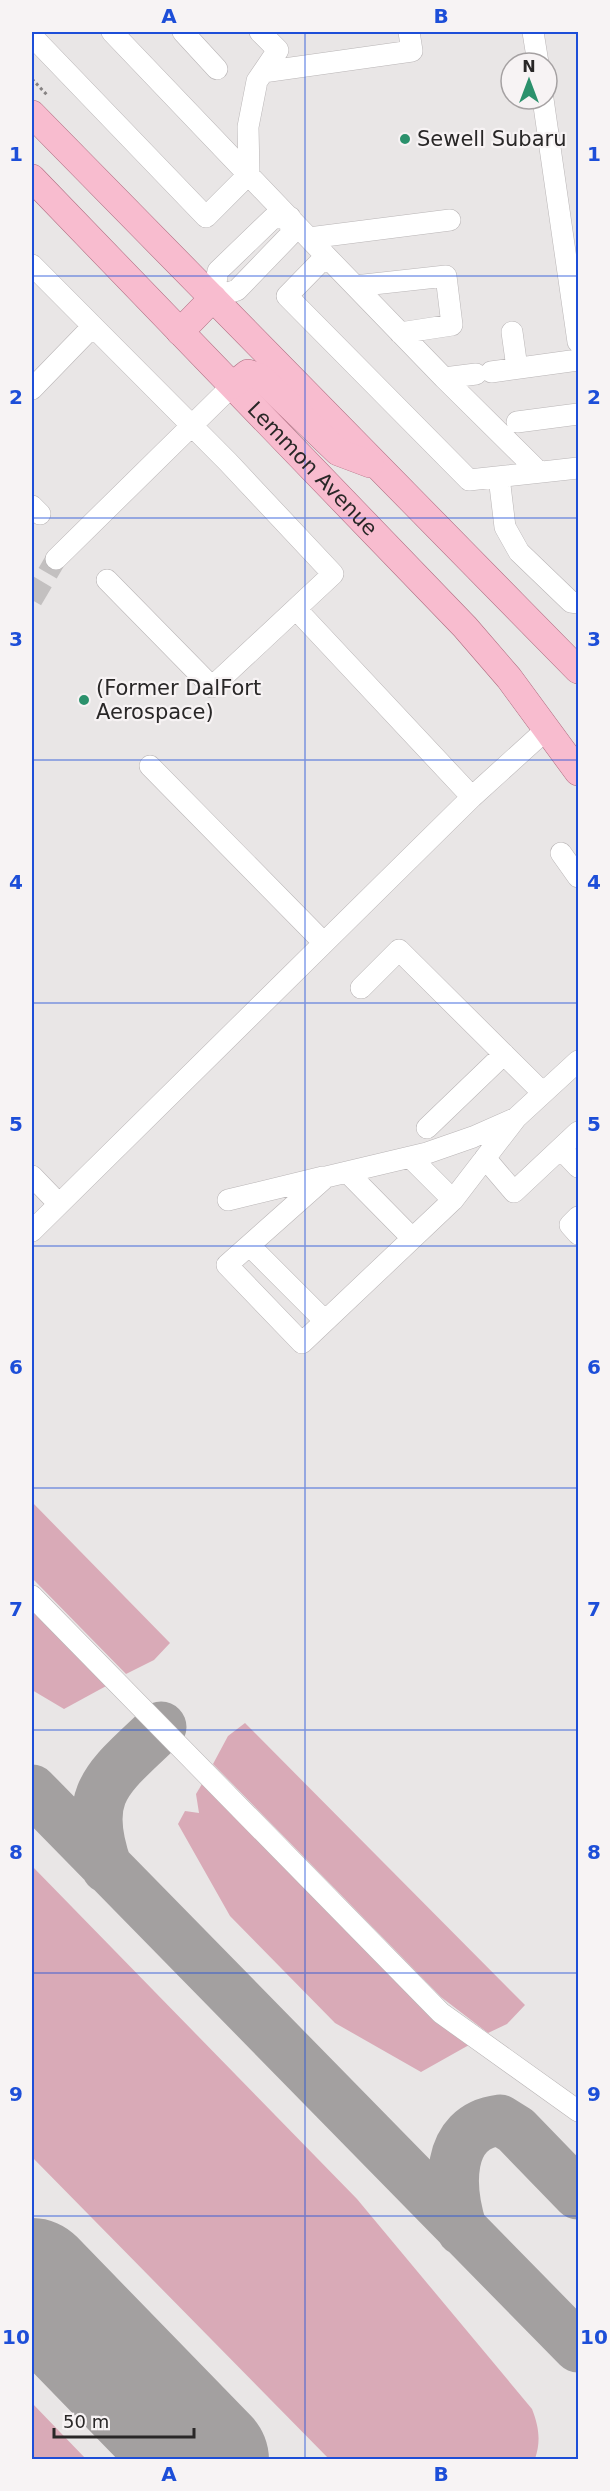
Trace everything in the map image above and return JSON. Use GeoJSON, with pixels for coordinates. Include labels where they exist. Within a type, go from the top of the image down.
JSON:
{"type":"FeatureCollection","features":[{"type":"Feature","properties":{"kind":"main road"},"geometry":{"type":"LineString","coordinates":[[32,114],[579,670]]}},
{"type":"Feature","properties":{"kind":"main road","name":"Lemmon Avenue"},"geometry":{"type":"LineString","coordinates":[[32,178],[465,627],[548,728],[579,772]]}},
{"type":"Feature","properties":{"kind":"main road"},"geometry":{"type":"LineString","coordinates":[[180,332],[213,298]]}},
{"type":"Feature","properties":{"kind":"main road"},"geometry":{"type":"LineString","coordinates":[[233,385],[248,373],[260,377],[338,452],[379,467]]}},
{"type":"Feature","properties":{"kind":"street"},"geometry":{"type":"LineString","coordinates":[[112,32],[400,333],[539,472]]}},
{"type":"Feature","properties":{"kind":"street"},"geometry":{"type":"LineString","coordinates":[[183,32],[217,69]]}},
{"type":"Feature","properties":{"kind":"street"},"geometry":{"type":"LineString","coordinates":[[32,36],[206,217],[249,174],[248,127],[257,81],[278,50],[260,32]]}},
{"type":"Feature","properties":{"kind":"street"},"geometry":{"type":"LineString","coordinates":[[264,72],[412,51],[409,32]]}},
{"type":"Feature","properties":{"kind":"street"},"geometry":{"type":"LineString","coordinates":[[533,32],[536,51]]}},
{"type":"Feature","properties":{"kind":"street"},"geometry":{"type":"LineString","coordinates":[[545,111],[579,342]]}},
{"type":"Feature","properties":{"kind":"street"},"geometry":{"type":"LineString","coordinates":[[213,298],[237,290],[291,234],[290,218]]}},
{"type":"Feature","properties":{"kind":"street"},"geometry":{"type":"LineString","coordinates":[[309,238],[450,220]]}},
{"type":"Feature","properties":{"kind":"street"},"geometry":{"type":"LineString","coordinates":[[326,256],[286,296],[469,480],[579,468]]}},
{"type":"Feature","properties":{"kind":"street"},"geometry":{"type":"LineString","coordinates":[[32,265],[192,426],[333,574],[212,687],[107,580]]}},
{"type":"Feature","properties":{"kind":"street"},"geometry":{"type":"LineString","coordinates":[[355,286],[446,276],[452,325],[400,333]]}},
{"type":"Feature","properties":{"kind":"street"},"geometry":{"type":"LineString","coordinates":[[35,378],[93,327]]}},
{"type":"Feature","properties":{"kind":"street"},"geometry":{"type":"LineString","coordinates":[[512,332],[517,368]]}},
{"type":"Feature","properties":{"kind":"street"},"geometry":{"type":"LineString","coordinates":[[444,378],[579,360]]}},
{"type":"Feature","properties":{"kind":"street"},"geometry":{"type":"LineString","coordinates":[[56,559],[233,385]]}},
{"type":"Feature","properties":{"kind":"street"},"geometry":{"type":"LineString","coordinates":[[517,422],[579,414]]}},
{"type":"Feature","properties":{"kind":"street"},"geometry":{"type":"LineString","coordinates":[[499,477],[505,527],[519,552],[571,602],[579,603]]}},
{"type":"Feature","properties":{"kind":"street"},"geometry":{"type":"LineString","coordinates":[[296,609],[472,797]]}},
{"type":"Feature","properties":{"kind":"street"},"geometry":{"type":"LineString","coordinates":[[32,1232],[472,797],[548,728]]}},
{"type":"Feature","properties":{"kind":"street"},"geometry":{"type":"LineString","coordinates":[[150,765],[324,943]]}},
{"type":"Feature","properties":{"kind":"street"},"geometry":{"type":"LineString","coordinates":[[561,854],[579,877]]}},
{"type":"Feature","properties":{"kind":"street"},"geometry":{"type":"LineString","coordinates":[[360,988],[399,950],[543,1093]]}},
{"type":"Feature","properties":{"kind":"street"},"geometry":{"type":"LineString","coordinates":[[427,1128],[504,1054]]}},
{"type":"Feature","properties":{"kind":"street"},"geometry":{"type":"LineString","coordinates":[[336,1174],[227,1265],[302,1343],[453,1200],[516,1118],[579,1061]]}},
{"type":"Feature","properties":{"kind":"street"},"geometry":{"type":"LineString","coordinates":[[228,1200],[410,1157],[473,1137],[516,1118]]}},
{"type":"Feature","properties":{"kind":"street"},"geometry":{"type":"LineString","coordinates":[[484,1158],[514,1192],[579,1132]]}},
{"type":"Feature","properties":{"kind":"street"},"geometry":{"type":"LineString","coordinates":[[561,1149],[579,1167]]}},
{"type":"Feature","properties":{"kind":"street"},"geometry":{"type":"LineString","coordinates":[[410,1157],[453,1200]]}},
{"type":"Feature","properties":{"kind":"street"},"geometry":{"type":"LineString","coordinates":[[336,1174],[412,1238]]}},
{"type":"Feature","properties":{"kind":"street"},"geometry":{"type":"LineString","coordinates":[[32,1176],[59,1204]]}},
{"type":"Feature","properties":{"kind":"street"},"geometry":{"type":"LineString","coordinates":[[579,1216],[570,1225],[579,1234]]}},
{"type":"Feature","properties":{"kind":"street"},"geometry":{"type":"LineString","coordinates":[[250,1245],[325,1321]]}},
{"type":"Feature","properties":{"kind":"street"},"geometry":{"type":"LineString","coordinates":[[32,1596],[441,2013],[579,2111]]}},
{"type":"Feature","properties":{"kind":"shaded area"},"geometry":{"type":"Polygon","coordinates":[[[32,1502],[170,1643],[154,1660],[126,1674],[32,1578],[32,1502]]]}},
{"type":"Feature","properties":{"kind":"shaded area"},"geometry":{"type":"Polygon","coordinates":[[[32,1607],[108,1685],[64,1709],[32,1690],[32,1607]]]}},
{"type":"Feature","properties":{"kind":"shaded area"},"geometry":{"type":"Polygon","coordinates":[[[245,1723],[525,2005],[507,2024],[488,2033],[441,1997],[213,1764],[228,1736],[245,1723]]]}},
{"type":"Feature","properties":{"kind":"shaded area"},"geometry":{"type":"Polygon","coordinates":[[[202,1784],[469,2045],[421,2072],[335,2023],[230,1916],[178,1824],[185,1811],[199,1813],[196,1794],[202,1784]]]}},
{"type":"Feature","properties":{"kind":"shaded area"},"geometry":{"type":"Polygon","coordinates":[[[32,1866],[357,2199],[532,2409],[538,2434],[535,2459],[329,2459],[32,2157],[32,1866]]]}},
{"type":"Feature","properties":{"kind":"shaded area"},"geometry":{"type":"Polygon","coordinates":[[[32,2403],[86,2459],[32,2459],[32,2403]]]}},
{"type":"Feature","properties":{"kind":"taxiway"},"geometry":{"type":"LineString","coordinates":[[107,1868],[99,1842],[97,1821],[99,1803],[105,1787],[127,1759],[161,1727]]}},
{"type":"Feature","properties":{"kind":"taxiway"},"geometry":{"type":"LineString","coordinates":[[32,1790],[578,2347]]}},
{"type":"Feature","properties":{"kind":"taxiway"},"geometry":{"type":"LineString","coordinates":[[462,2230],[455,2196],[455,2162],[460,2147],[469,2134],[482,2125],[500,2120],[516,2130],[578,2194]]}},
{"type":"Feature","properties":{"kind":"runway"},"geometry":{"type":"LineString","coordinates":[[32,2281],[206,2460]]}},
{"type":"Feature","properties":{"kind":"tunnel"},"geometry":{"type":"LineString","coordinates":[[32,600],[56,559]]}},
{"type":"Feature","properties":{"kind":"place","name":"Sewell Subaru"},"geometry":{"type":"Point","coordinates":[405,139]}},
{"type":"Feature","properties":{"kind":"place","name":"(Former DalFort Aerospace)"},"geometry":{"type":"Point","coordinates":[84,700]}}]}
